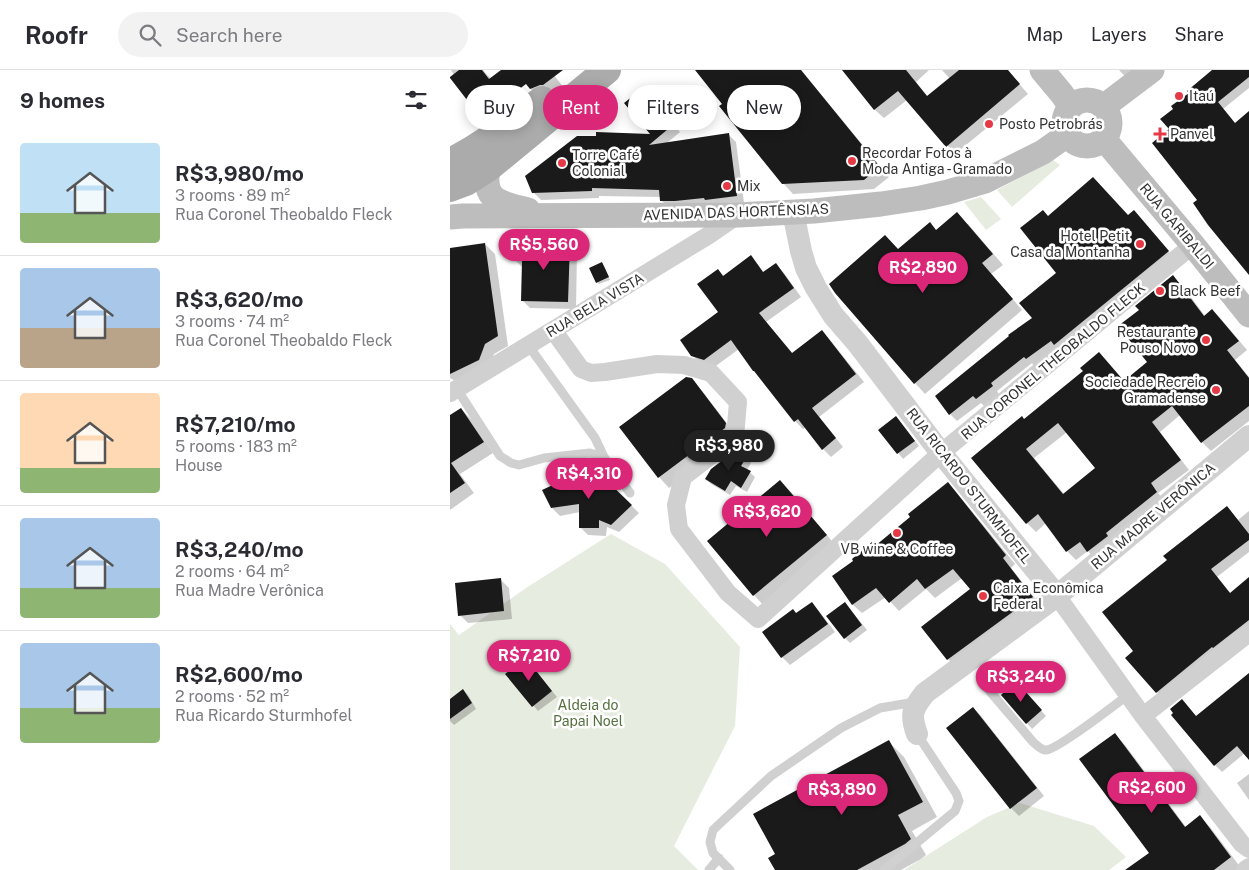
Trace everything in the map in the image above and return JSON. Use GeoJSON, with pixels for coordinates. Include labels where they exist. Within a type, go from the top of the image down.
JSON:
{"type":"FeatureCollection","features":[{"type":"Feature","properties":{"kind":"main road"},"geometry":{"type":"LineString","coordinates":[[450,188],[466,182],[470,161],[492,138],[581,70]]}},
{"type":"Feature","properties":{"kind":"main road"},"geometry":{"type":"LineString","coordinates":[[470,161],[607,70]]}},
{"type":"Feature","properties":{"kind":"main road"},"geometry":{"type":"LineString","coordinates":[[1042,70],[1071,107]]}},
{"type":"Feature","properties":{"kind":"main road"},"geometry":{"type":"LineString","coordinates":[[1103,107],[1152,70]]}},
{"type":"Feature","properties":{"kind":"main road"},"geometry":{"type":"LineString","coordinates":[[1087,100],[1096,102],[1103,107],[1108,114],[1110,123],[1104,139],[1095,145],[1084,146],[1074,143],[1064,128],[1066,113],[1078,102],[1087,100]]}},
{"type":"Feature","properties":{"kind":"main road","name":"AVENIDA DAS HORTÊNSIAS"},"geometry":{"type":"LineString","coordinates":[[450,218],[463,216],[738,215],[814,211],[881,204],[921,198],[985,181],[1043,152],[1067,135]]}},
{"type":"Feature","properties":{"kind":"main road","name":"RUA GARIBALDI"},"geometry":{"type":"LineString","coordinates":[[1104,139],[1249,315]]}},
{"type":"Feature","properties":{"kind":"main road"},"geometry":{"type":"LineString","coordinates":[[470,161],[487,176],[487,187],[491,195],[497,200],[505,204],[552,216]]}},
{"type":"Feature","properties":{"kind":"street","name":"RUA RICARDO STURMHOFEL"},"geometry":{"type":"LineString","coordinates":[[793,212],[806,268],[833,315],[858,344],[941,453],[1057,596],[1143,716],[1245,847]]}},
{"type":"Feature","properties":{"kind":"street","name":"RUA BELA VISTA"},"geometry":{"type":"LineString","coordinates":[[453,391],[709,236],[738,215]]}},
{"type":"Feature","properties":{"kind":"street","name":"RUA CORONEL THEOBALDO FLECK"},"geometry":{"type":"LineString","coordinates":[[553,330],[581,369],[591,373],[657,364],[684,365],[711,373],[738,402],[735,436],[683,477],[676,505],[678,529],[728,594],[758,619],[941,453],[1193,245]]}},
{"type":"Feature","properties":{"kind":"street","name":"RUA MADRE VERÔNICA"},"geometry":{"type":"LineString","coordinates":[[918,702],[925,693],[1057,596],[1249,436]]}},
{"type":"Feature","properties":{"kind":"street"},"geometry":{"type":"LineString","coordinates":[[1143,716],[1249,634]]}},
{"type":"Feature","properties":{"kind":"street"},"geometry":{"type":"LineString","coordinates":[[917,734],[912,718],[913,711],[918,702]]}},
{"type":"Feature","properties":{"kind":"street"},"geometry":{"type":"LineString","coordinates":[[1245,870],[1249,866]]}},
{"type":"Feature","properties":{"kind":"lane"},"geometry":{"type":"LineString","coordinates":[[528,345],[595,438],[604,457],[630,493]]}},
{"type":"Feature","properties":{"kind":"lane"},"geometry":{"type":"LineString","coordinates":[[453,391],[500,456],[511,463],[519,465],[567,454],[590,453],[604,457]]}},
{"type":"Feature","properties":{"kind":"lane"},"geometry":{"type":"LineString","coordinates":[[987,688],[1033,742],[1046,750],[1053,748],[1089,724],[1128,695]]}},
{"type":"Feature","properties":{"kind":"lane"},"geometry":{"type":"LineString","coordinates":[[730,870],[713,853],[710,842],[713,830],[771,776],[841,728],[872,712],[880,708],[918,702]]}},
{"type":"Feature","properties":{"kind":"lane"},"geometry":{"type":"LineString","coordinates":[[884,870],[955,811],[959,802],[956,793],[917,734]]}},
{"type":"Feature","properties":{"kind":"lane"},"geometry":{"type":"LineString","coordinates":[[709,870],[719,858]]}},
{"type":"Feature","properties":{"kind":"green space"},"geometry":{"type":"Polygon","coordinates":[[[1053,160],[1060,165],[1012,207],[997,190],[1053,160]]]}},
{"type":"Feature","properties":{"kind":"green space"},"geometry":{"type":"Polygon","coordinates":[[[981,197],[1001,219],[986,230],[964,202],[981,197]]]}},
{"type":"Feature","properties":{"kind":"green space","name":"Aldeia do Papai Noel"},"geometry":{"type":"Polygon","coordinates":[[[611,534],[665,564],[740,647],[735,726],[674,846],[698,870],[450,870],[450,624],[459,635],[526,588],[611,534]]]}},
{"type":"Feature","properties":{"kind":"green space"},"geometry":{"type":"Polygon","coordinates":[[[1020,803],[1094,826],[1126,857],[1109,870],[904,870],[987,817],[1020,803]]]}},
{"type":"Feature","properties":{"kind":"building"},"geometry":{"type":"Polygon","coordinates":[[[459,70],[482,70],[489,79],[501,70],[563,70],[543,85],[533,88],[533,85],[526,84],[465,85],[465,97],[450,77],[459,70]]]}},
{"type":"Feature","properties":{"kind":"building"},"geometry":{"type":"Polygon","coordinates":[[[695,70],[801,70],[880,167],[864,180],[782,184],[738,130],[801,130],[801,85],[727,85],[727,116],[719,106],[722,104],[717,98],[717,85],[707,85],[695,70]]]}},
{"type":"Feature","properties":{"kind":"building"},"geometry":{"type":"Polygon","coordinates":[[[842,70],[906,70],[927,96],[959,70],[1008,70],[1020,84],[946,147],[898,91],[874,110],[842,70]]]}},
{"type":"Feature","properties":{"kind":"building"},"geometry":{"type":"Polygon","coordinates":[[[1212,70],[1249,70],[1249,77],[1218,102],[1235,123],[1249,111],[1249,275],[1208,225],[1193,203],[1197,200],[1152,143],[1169,129],[1160,119],[1173,109],[1171,106],[1189,93],[1187,91],[1212,70]]]}},
{"type":"Feature","properties":{"kind":"building"},"geometry":{"type":"Polygon","coordinates":[[[628,100],[628,108],[624,103],[628,100]]]}},
{"type":"Feature","properties":{"kind":"building"},"geometry":{"type":"Polygon","coordinates":[[[647,130],[667,130],[649,145],[729,133],[737,196],[705,200],[704,198],[660,201],[659,190],[592,188],[592,191],[532,193],[525,176],[577,136],[596,136],[596,132],[650,134],[647,130]]]}},
{"type":"Feature","properties":{"kind":"building"},"geometry":{"type":"Polygon","coordinates":[[[1093,177],[1128,215],[1134,210],[1169,251],[1054,345],[1051,341],[1026,359],[1024,357],[991,383],[993,386],[976,399],[973,396],[949,415],[935,396],[1008,335],[1032,318],[1019,303],[1056,273],[1020,228],[1043,210],[1048,216],[1093,177]]]}},
{"type":"Feature","properties":{"kind":"building"},"geometry":{"type":"Polygon","coordinates":[[[957,212],[993,254],[982,263],[1013,299],[914,384],[829,284],[885,235],[898,249],[930,222],[936,230],[957,212]]]}},
{"type":"Feature","properties":{"kind":"building"},"geometry":{"type":"Polygon","coordinates":[[[514,241],[570,243],[568,302],[521,301],[522,261],[514,261],[514,241]]]}},
{"type":"Feature","properties":{"kind":"building"},"geometry":{"type":"Polygon","coordinates":[[[485,243],[498,336],[485,344],[479,360],[450,374],[450,248],[485,243]]]}},
{"type":"Feature","properties":{"kind":"building"},"geometry":{"type":"Polygon","coordinates":[[[751,255],[763,272],[776,263],[794,288],[759,313],[792,353],[822,330],[856,374],[812,408],[836,438],[822,450],[798,419],[794,422],[731,340],[704,360],[691,356],[680,340],[718,312],[697,284],[718,269],[723,276],[751,255]]]}},
{"type":"Feature","properties":{"kind":"building"},"geometry":{"type":"Polygon","coordinates":[[[602,262],[609,277],[596,283],[589,268],[602,262]]]}},
{"type":"Feature","properties":{"kind":"building"},"geometry":{"type":"Polygon","coordinates":[[[1173,275],[1204,316],[1212,309],[1239,341],[1227,350],[1249,378],[1249,406],[1201,443],[1172,406],[1152,422],[1181,460],[1151,483],[1157,492],[1106,533],[1108,536],[1087,552],[1080,542],[1066,552],[1038,514],[1026,524],[971,458],[1022,416],[1024,419],[1083,371],[1080,368],[1099,352],[1124,381],[1147,362],[1118,326],[1139,310],[1135,306],[1173,275]],[[1058,423],[1026,449],[1063,494],[1095,468],[1058,423]]]}},
{"type":"Feature","properties":{"kind":"building"},"geometry":{"type":"Polygon","coordinates":[[[686,377],[692,378],[726,423],[725,428],[658,478],[619,427],[686,377]]]}},
{"type":"Feature","properties":{"kind":"building"},"geometry":{"type":"Polygon","coordinates":[[[461,408],[484,442],[451,463],[465,483],[450,493],[450,415],[461,408]]]}},
{"type":"Feature","properties":{"kind":"building"},"geometry":{"type":"Polygon","coordinates":[[[896,416],[915,441],[897,454],[878,430],[896,416]]]}},
{"type":"Feature","properties":{"kind":"building"},"geometry":{"type":"Polygon","coordinates":[[[736,450],[747,456],[741,466],[751,471],[741,488],[731,481],[725,491],[705,479],[711,469],[736,450]]]}},
{"type":"Feature","properties":{"kind":"building"},"geometry":{"type":"Polygon","coordinates":[[[572,476],[605,479],[632,505],[611,525],[599,520],[599,528],[579,528],[579,504],[551,508],[542,490],[572,476]]]}},
{"type":"Feature","properties":{"kind":"building"},"geometry":{"type":"Polygon","coordinates":[[[780,480],[827,535],[753,596],[707,541],[780,480]]]}},
{"type":"Feature","properties":{"kind":"building"},"geometry":{"type":"Polygon","coordinates":[[[948,482],[1006,555],[1003,558],[1033,597],[947,660],[921,627],[970,589],[953,569],[925,589],[917,579],[889,603],[876,588],[852,605],[832,576],[853,561],[852,559],[872,542],[875,546],[910,517],[908,514],[948,482]]]}},
{"type":"Feature","properties":{"kind":"building"},"geometry":{"type":"Polygon","coordinates":[[[1227,506],[1249,534],[1249,540],[1211,569],[1230,593],[1249,577],[1249,620],[1212,647],[1156,693],[1125,658],[1133,651],[1102,612],[1167,560],[1163,556],[1227,506]]]}},
{"type":"Feature","properties":{"kind":"building"},"geometry":{"type":"Polygon","coordinates":[[[501,578],[504,611],[458,616],[455,583],[501,578]]]}},
{"type":"Feature","properties":{"kind":"building"},"geometry":{"type":"Polygon","coordinates":[[[812,602],[828,624],[781,658],[762,632],[793,609],[796,613],[812,602]]]}},
{"type":"Feature","properties":{"kind":"building"},"geometry":{"type":"Polygon","coordinates":[[[845,602],[862,625],[844,639],[826,616],[845,602]]]}},
{"type":"Feature","properties":{"kind":"building"},"geometry":{"type":"Polygon","coordinates":[[[526,658],[552,691],[532,707],[505,674],[526,658]]]}},
{"type":"Feature","properties":{"kind":"building"},"geometry":{"type":"Polygon","coordinates":[[[1249,673],[1249,760],[1237,746],[1214,766],[1171,715],[1173,713],[1170,709],[1182,699],[1196,716],[1249,673]]]}},
{"type":"Feature","properties":{"kind":"building"},"geometry":{"type":"Polygon","coordinates":[[[1016,681],[1042,710],[1026,724],[1001,695],[1016,681]]]}},
{"type":"Feature","properties":{"kind":"building"},"geometry":{"type":"Polygon","coordinates":[[[463,689],[472,703],[450,719],[450,699],[463,689]]]}},
{"type":"Feature","properties":{"kind":"building"},"geometry":{"type":"Polygon","coordinates":[[[973,707],[1037,788],[1010,809],[946,728],[973,707]]]}},
{"type":"Feature","properties":{"kind":"building"},"geometry":{"type":"Polygon","coordinates":[[[1115,733],[1185,827],[1200,815],[1231,857],[1214,870],[1125,870],[1149,853],[1079,759],[1115,733]]]}},
{"type":"Feature","properties":{"kind":"building"},"geometry":{"type":"Polygon","coordinates":[[[889,740],[923,802],[898,815],[911,839],[857,870],[775,870],[768,858],[775,854],[753,814],[889,740]]]}},
{"type":"Feature","properties":{"kind":"place","name":"Itaú"},"geometry":{"type":"Point","coordinates":[1179,96]}},
{"type":"Feature","properties":{"kind":"place","name":"Posto Petrobrás"},"geometry":{"type":"Point","coordinates":[989,124]}},
{"type":"Feature","properties":{"kind":"place","name":"Panvel"},"geometry":{"type":"Point","coordinates":[1160,134]}},
{"type":"Feature","properties":{"kind":"place","name":"Recordar Fotos à Moda Antiga - Gramado"},"geometry":{"type":"Point","coordinates":[852,161]}},
{"type":"Feature","properties":{"kind":"place","name":"Torre Café Colonial"},"geometry":{"type":"Point","coordinates":[562,163]}},
{"type":"Feature","properties":{"kind":"place","name":"Mix"},"geometry":{"type":"Point","coordinates":[727,186]}},
{"type":"Feature","properties":{"kind":"place","name":"Hotel Petit Casa da Montanha"},"geometry":{"type":"Point","coordinates":[1140,244]}},
{"type":"Feature","properties":{"kind":"place","name":"Black Beef"},"geometry":{"type":"Point","coordinates":[1160,291]}},
{"type":"Feature","properties":{"kind":"place","name":"Restaurante Pouso Novo"},"geometry":{"type":"Point","coordinates":[1206,340]}},
{"type":"Feature","properties":{"kind":"place","name":"Sociedade Recreio Gramadense"},"geometry":{"type":"Point","coordinates":[1216,390]}},
{"type":"Feature","properties":{"kind":"place","name":"VB wine & Coffee"},"geometry":{"type":"Point","coordinates":[897,533]}},
{"type":"Feature","properties":{"kind":"place","name":"Caixa Econômica Federal"},"geometry":{"type":"Point","coordinates":[983,596]}}]}
